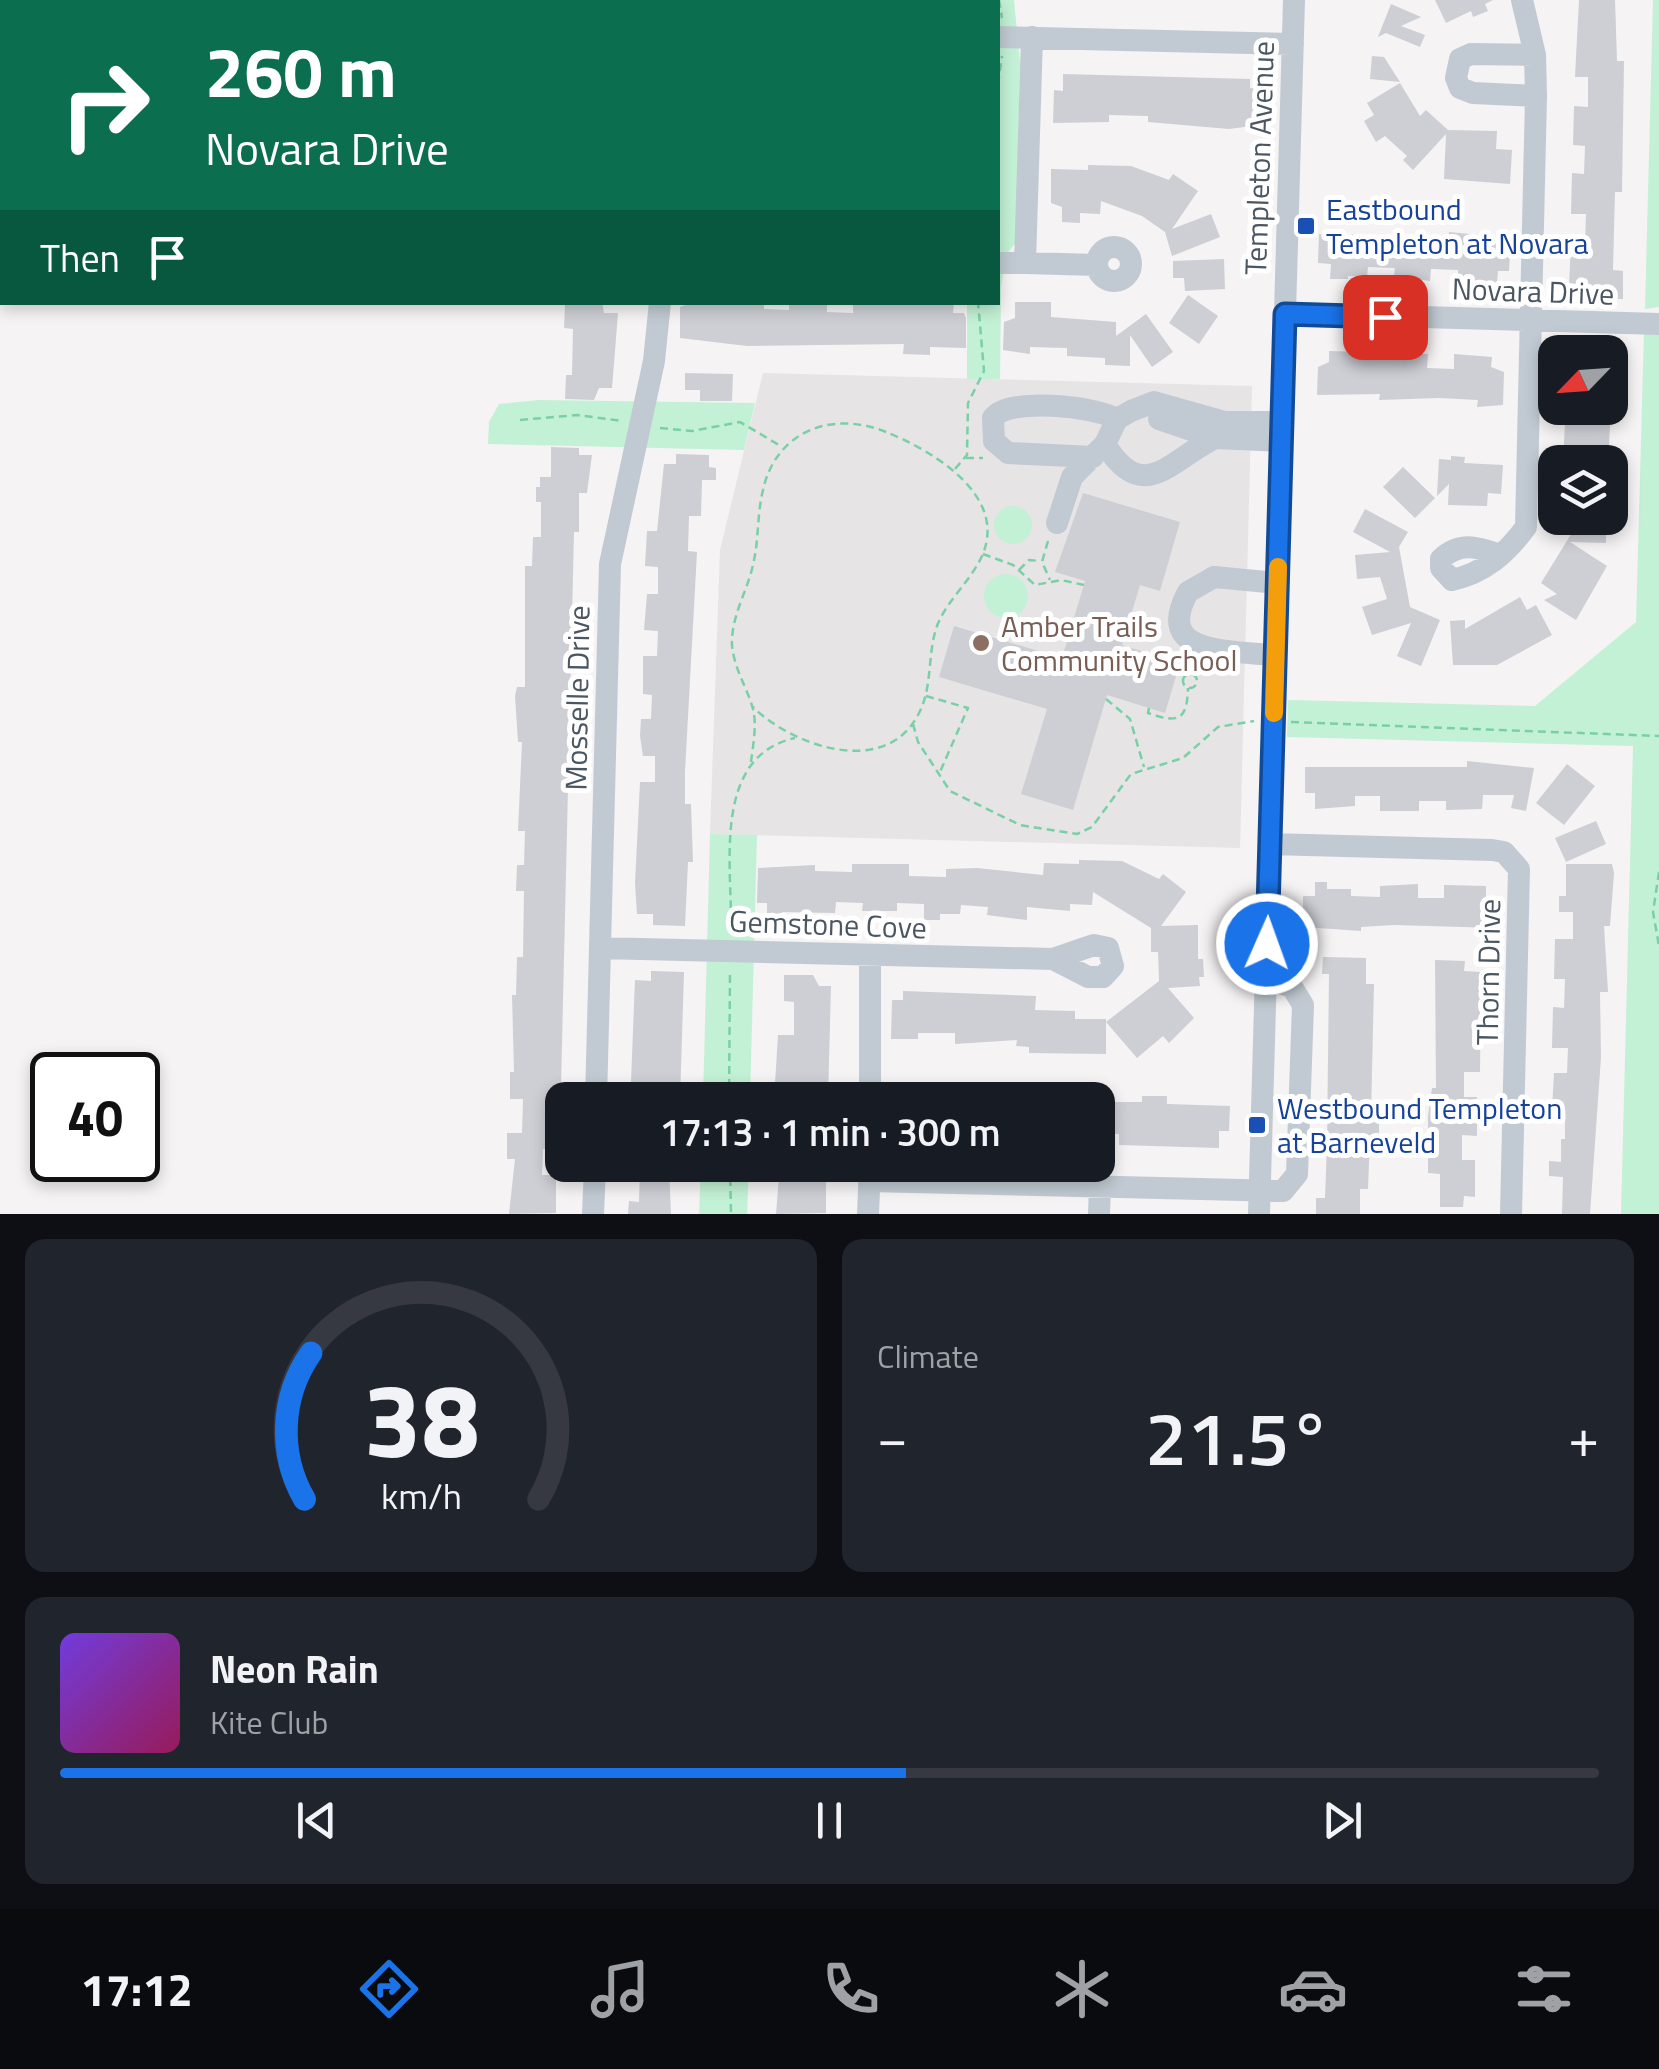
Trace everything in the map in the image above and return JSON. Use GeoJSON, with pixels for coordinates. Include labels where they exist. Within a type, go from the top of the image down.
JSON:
{"type":"FeatureCollection","features":[{"type":"Feature","properties":{"kind":"street","name":"Templeton Avenue"},"geometry":{"type":"LineString","coordinates":[[1259,1203],[1294,0]]}},
{"type":"Feature","properties":{"kind":"street"},"geometry":{"type":"LineString","coordinates":[[1500,555],[1526,527],[1536,96],[1535,56],[1522,0]]}},
{"type":"Feature","properties":{"kind":"street"},"geometry":{"type":"LineString","coordinates":[[1000,37],[1293,44]]}},
{"type":"Feature","properties":{"kind":"street"},"geometry":{"type":"LineString","coordinates":[[1025,263],[1032,37]]}},
{"type":"Feature","properties":{"kind":"street"},"geometry":{"type":"LineString","coordinates":[[1535,56],[1470,54],[1460,59],[1456,78],[1460,88],[1472,93],[1536,96]]}},
{"type":"Feature","properties":{"kind":"street"},"geometry":{"type":"LineString","coordinates":[[1000,263],[1097,265]]}},
{"type":"Feature","properties":{"kind":"street","name":"Mosselle Drive"},"geometry":{"type":"LineString","coordinates":[[596,1082],[610,564],[657,347],[660,305]]}},
{"type":"Feature","properties":{"kind":"street","name":"Novara Drive"},"geometry":{"type":"LineString","coordinates":[[1285,314],[1659,324]]}},
{"type":"Feature","properties":{"kind":"street"},"geometry":{"type":"LineString","coordinates":[[1057,523],[1072,477],[1098,451],[1116,419],[1138,408],[1154,402],[1225,422],[1282,432]]}},
{"type":"Feature","properties":{"kind":"street"},"geometry":{"type":"LineString","coordinates":[[1116,419],[1093,409],[1009,406],[993,418],[994,441],[1008,453],[1098,451],[1144,476],[1160,472],[1215,438]]}},
{"type":"Feature","properties":{"kind":"street"},"geometry":{"type":"LineString","coordinates":[[1138,408],[1215,438],[1282,432]]}},
{"type":"Feature","properties":{"kind":"street"},"geometry":{"type":"LineString","coordinates":[[1276,656],[1203,650],[1186,635],[1180,620],[1188,592],[1214,578],[1278,583]]}},
{"type":"Feature","properties":{"kind":"street","name":"Thorn Drive"},"geometry":{"type":"LineString","coordinates":[[1270,844],[1492,850],[1504,852],[1518,869],[1511,1214]]}},
{"type":"Feature","properties":{"kind":"street","name":"Gemstone Cove"},"geometry":{"type":"LineString","coordinates":[[600,948],[1053,959]]}},
{"type":"Feature","properties":{"kind":"street"},"geometry":{"type":"LineString","coordinates":[[870,956],[870,1082]]}},
{"type":"Feature","properties":{"kind":"street"},"geometry":{"type":"LineString","coordinates":[[1008,1182],[1259,1203],[1292,1186],[1302,1129],[1303,1005],[1292,987],[1266,978]]}},
{"type":"Feature","properties":{"kind":"street"},"geometry":{"type":"LineString","coordinates":[[593,1214],[594,1182]]}},
{"type":"Feature","properties":{"kind":"street"},"geometry":{"type":"LineString","coordinates":[[868,1214],[870,1182]]}},
{"type":"Feature","properties":{"kind":"street"},"geometry":{"type":"LineString","coordinates":[[1099,1214],[1100,1188]]}},
{"type":"Feature","properties":{"kind":"path"},"geometry":{"type":"LineString","coordinates":[[954,470],[966,454],[968,403],[984,372],[978,305]]}},
{"type":"Feature","properties":{"kind":"path"},"geometry":{"type":"LineString","coordinates":[[729,1082],[731,814],[751,762],[753,707],[735,663],[732,632],[754,563],[763,489],[781,447],[816,426],[860,424],[900,438],[954,470],[968,484],[982,512],[983,554],[939,622],[925,695],[913,722],[885,742],[851,750],[794,738],[753,707]]}},
{"type":"Feature","properties":{"kind":"path"},"geometry":{"type":"LineString","coordinates":[[1051,582],[1042,562],[1057,523]]}},
{"type":"Feature","properties":{"kind":"path"},"geometry":{"type":"LineString","coordinates":[[983,554],[1019,571],[1036,586],[1051,582],[1084,585]]}},
{"type":"Feature","properties":{"kind":"path"},"geometry":{"type":"LineString","coordinates":[[1019,571],[1029,560],[1042,562]]}},
{"type":"Feature","properties":{"kind":"path"},"geometry":{"type":"LineString","coordinates":[[1150,708],[1148,713],[1168,720],[1182,715],[1188,708],[1188,688]]}},
{"type":"Feature","properties":{"kind":"path"},"geometry":{"type":"LineString","coordinates":[[925,695],[968,708],[940,772]]}},
{"type":"Feature","properties":{"kind":"path"},"geometry":{"type":"LineString","coordinates":[[1106,699],[1130,719],[1145,768]]}},
{"type":"Feature","properties":{"kind":"path"},"geometry":{"type":"LineString","coordinates":[[913,722],[918,742],[950,791],[1014,823],[1077,834],[1092,827],[1124,779],[1145,768],[1183,758],[1204,735],[1246,720],[1659,736]]}},
{"type":"Feature","properties":{"kind":"path"},"geometry":{"type":"LineString","coordinates":[[751,762],[770,747],[794,738]]}},
{"type":"Feature","properties":{"kind":"path"},"geometry":{"type":"LineString","coordinates":[[1659,872],[1653,912],[1659,946]]}},
{"type":"Feature","properties":{"kind":"path"},"geometry":{"type":"LineString","coordinates":[[730,1182],[731,1214]]}},
{"type":"Feature","properties":{"kind":"shaded area","name":"Amber Trails Community School"},"geometry":{"type":"Polygon","coordinates":[[[763,373],[1252,386],[1240,848],[710,834],[720,550],[763,373]]]}},
{"type":"Feature","properties":{"kind":"green space"},"geometry":{"type":"Polygon","coordinates":[[[1000,0],[1014,0],[1020,62],[1016,242],[1006,255],[1001,288],[1000,379],[967,379],[967,305],[1000,305],[1000,0]]]}},
{"type":"Feature","properties":{"kind":"green space"},"geometry":{"type":"Polygon","coordinates":[[[1653,0],[1659,0],[1659,307],[1645,309],[1653,0]]]}},
{"type":"Feature","properties":{"kind":"green space"},"geometry":{"type":"Polygon","coordinates":[[[1644,332],[1659,333],[1659,1214],[1621,1214],[1633,746],[1287,737],[1288,700],[1535,706],[1636,622],[1644,332]]]}},
{"type":"Feature","properties":{"kind":"green space"},"geometry":{"type":"Polygon","coordinates":[[[539,400],[755,403],[744,450],[488,444],[489,422],[499,404],[539,400]]]}},
{"type":"Feature","properties":{"kind":"green space"},"geometry":{"type":"Polygon","coordinates":[[[1013,506],[1027,511],[1032,525],[1027,539],[1013,544],[999,539],[994,525],[999,511],[1013,506]]]}},
{"type":"Feature","properties":{"kind":"green space"},"geometry":{"type":"Polygon","coordinates":[[[1006,574],[1022,580],[1028,596],[1022,612],[1006,618],[990,612],[984,596],[990,580],[1006,574]]]}},
{"type":"Feature","properties":{"kind":"green space"},"geometry":{"type":"Polygon","coordinates":[[[710,834],[757,835],[750,1082],[703,1082],[710,834]]]}},
{"type":"Feature","properties":{"kind":"green space"},"geometry":{"type":"Polygon","coordinates":[[[700,1182],[748,1182],[747,1214],[699,1214],[700,1182]]]}},
{"type":"Feature","properties":{"kind":"building"},"geometry":{"type":"Polygon","coordinates":[[[1435,0],[1493,0],[1485,4],[1488,11],[1473,17],[1471,11],[1446,23],[1435,0]]]}},
{"type":"Feature","properties":{"kind":"building"},"geometry":{"type":"Polygon","coordinates":[[[1579,0],[1615,0],[1617,61],[1624,61],[1622,192],[1615,192],[1613,270],[1623,271],[1623,299],[1599,298],[1592,287],[1569,286],[1571,243],[1585,244],[1586,214],[1571,214],[1572,173],[1584,174],[1585,146],[1573,145],[1574,106],[1588,107],[1588,77],[1575,77],[1579,0]]]}},
{"type":"Feature","properties":{"kind":"building"},"geometry":{"type":"Polygon","coordinates":[[[1391,4],[1421,17],[1401,26],[1425,35],[1420,47],[1386,33],[1378,37],[1391,4]]]}},
{"type":"Feature","properties":{"kind":"building"},"geometry":{"type":"Polygon","coordinates":[[[1372,56],[1384,57],[1400,82],[1370,79],[1372,56]]]}},
{"type":"Feature","properties":{"kind":"building"},"geometry":{"type":"Polygon","coordinates":[[[1063,74],[1250,79],[1250,88],[1257,89],[1256,117],[1252,117],[1252,126],[1229,129],[1148,122],[1148,116],[1109,115],[1109,122],[1053,123],[1054,90],[1063,91],[1063,74]]]}},
{"type":"Feature","properties":{"kind":"building"},"geometry":{"type":"Polygon","coordinates":[[[1400,83],[1420,116],[1426,110],[1448,130],[1497,131],[1496,149],[1512,150],[1510,184],[1444,179],[1446,134],[1413,170],[1403,160],[1407,156],[1385,136],[1376,142],[1364,121],[1374,115],[1367,103],[1400,83]]]}},
{"type":"Feature","properties":{"kind":"building"},"geometry":{"type":"Polygon","coordinates":[[[1088,165],[1131,166],[1169,180],[1173,174],[1198,191],[1172,229],[1211,214],[1220,237],[1172,256],[1165,232],[1142,216],[1101,201],[1100,214],[1080,213],[1080,223],[1062,222],[1062,207],[1051,203],[1051,169],[1088,170],[1088,165]]]}},
{"type":"Feature","properties":{"kind":"building"},"geometry":{"type":"Polygon","coordinates":[[[1449,232],[1511,238],[1509,271],[1498,271],[1497,284],[1458,279],[1458,270],[1431,269],[1430,281],[1394,276],[1395,268],[1368,267],[1367,277],[1330,279],[1331,264],[1318,263],[1319,234],[1417,236],[1449,232]]]}},
{"type":"Feature","properties":{"kind":"building"},"geometry":{"type":"Polygon","coordinates":[[[1224,259],[1225,289],[1185,291],[1184,278],[1173,278],[1173,261],[1224,259]]]}},
{"type":"Feature","properties":{"kind":"building"},"geometry":{"type":"Polygon","coordinates":[[[1188,295],[1218,316],[1199,344],[1169,323],[1188,295]]]}},
{"type":"Feature","properties":{"kind":"building"},"geometry":{"type":"Polygon","coordinates":[[[1015,302],[1051,302],[1051,317],[1116,322],[1116,336],[1146,314],[1173,352],[1152,367],[1130,335],[1130,366],[1105,365],[1105,358],[1067,356],[1067,348],[1030,347],[1030,354],[1003,350],[1004,322],[1015,318],[1015,302]]]}},
{"type":"Feature","properties":{"kind":"building"},"geometry":{"type":"Polygon","coordinates":[[[565,305],[603,305],[604,313],[618,313],[612,388],[599,388],[594,400],[565,399],[566,375],[572,375],[573,329],[564,328],[565,305]]]}},
{"type":"Feature","properties":{"kind":"building"},"geometry":{"type":"Polygon","coordinates":[[[764,305],[764,309],[789,310],[789,305],[827,305],[827,312],[853,313],[853,305],[954,305],[953,313],[964,313],[966,318],[966,348],[930,347],[930,355],[903,354],[904,344],[747,346],[680,338],[680,307],[764,305]]]}},
{"type":"Feature","properties":{"kind":"building"},"geometry":{"type":"Polygon","coordinates":[[[1329,351],[1428,354],[1427,368],[1454,369],[1454,354],[1492,357],[1491,367],[1504,372],[1503,405],[1477,407],[1478,400],[1439,398],[1379,400],[1380,394],[1317,395],[1318,367],[1329,362],[1329,351]]]}},
{"type":"Feature","properties":{"kind":"building"},"geometry":{"type":"Polygon","coordinates":[[[685,373],[733,374],[732,401],[700,401],[700,390],[685,390],[685,373]]]}},
{"type":"Feature","properties":{"kind":"building"},"geometry":{"type":"Polygon","coordinates":[[[1565,425],[1610,425],[1609,445],[1564,445],[1565,425]]]}},
{"type":"Feature","properties":{"kind":"building"},"geometry":{"type":"Polygon","coordinates":[[[551,447],[579,448],[579,455],[592,455],[587,493],[579,493],[579,532],[574,532],[561,1082],[545,1082],[542,1175],[545,1182],[556,1182],[556,1213],[509,1214],[515,1159],[507,1159],[507,1133],[522,1133],[523,1099],[510,1099],[510,1072],[514,1072],[512,995],[516,995],[517,957],[523,957],[524,891],[516,891],[517,865],[524,865],[525,831],[518,831],[522,742],[518,742],[515,696],[517,687],[525,687],[525,566],[532,566],[533,537],[541,537],[541,502],[536,502],[536,487],[540,487],[540,477],[551,477],[551,447]]]}},
{"type":"Feature","properties":{"kind":"building"},"geometry":{"type":"Polygon","coordinates":[[[676,454],[709,455],[709,467],[716,468],[716,480],[702,480],[701,516],[689,516],[688,551],[697,552],[685,772],[685,804],[691,804],[693,862],[688,862],[685,926],[653,925],[653,914],[637,914],[635,883],[640,782],[655,782],[655,756],[643,756],[640,736],[641,719],[651,719],[652,695],[643,694],[643,656],[657,656],[658,631],[644,630],[647,594],[658,594],[658,567],[645,566],[647,531],[657,531],[664,464],[676,464],[676,454]]]}},
{"type":"Feature","properties":{"kind":"building"},"geometry":{"type":"Polygon","coordinates":[[[1451,456],[1465,457],[1464,463],[1503,465],[1501,494],[1488,493],[1487,506],[1448,505],[1449,484],[1437,496],[1439,459],[1451,460],[1451,456]]]}},
{"type":"Feature","properties":{"kind":"building"},"geometry":{"type":"Polygon","coordinates":[[[1403,467],[1435,498],[1415,518],[1383,487],[1403,467]]]}},
{"type":"Feature","properties":{"kind":"building"},"geometry":{"type":"Polygon","coordinates":[[[1083,493],[1180,522],[1160,591],[1140,585],[1122,645],[1180,663],[1165,713],[1107,695],[1073,810],[1021,794],[1047,709],[939,677],[954,626],[1062,658],[1085,581],[1055,572],[1083,493]]]}},
{"type":"Feature","properties":{"kind":"building"},"geometry":{"type":"Polygon","coordinates":[[[1365,509],[1408,532],[1399,547],[1410,607],[1440,620],[1421,666],[1397,656],[1411,623],[1372,635],[1362,607],[1387,599],[1380,577],[1357,579],[1355,555],[1390,552],[1353,532],[1365,509]]]}},
{"type":"Feature","properties":{"kind":"building"},"geometry":{"type":"Polygon","coordinates":[[[1571,535],[1606,535],[1606,543],[1570,542],[1607,566],[1576,620],[1544,600],[1557,594],[1541,583],[1571,535]]]}},
{"type":"Feature","properties":{"kind":"building"},"geometry":{"type":"Polygon","coordinates":[[[1520,597],[1527,610],[1536,605],[1552,635],[1497,665],[1453,665],[1450,621],[1465,620],[1465,629],[1520,597]]]}},
{"type":"Feature","properties":{"kind":"building"},"geometry":{"type":"Polygon","coordinates":[[[1467,761],[1534,768],[1526,811],[1511,808],[1514,795],[1483,795],[1482,809],[1446,810],[1446,801],[1419,801],[1419,811],[1380,811],[1380,796],[1355,796],[1355,806],[1315,809],[1315,793],[1305,793],[1305,767],[1467,767],[1467,761]]]}},
{"type":"Feature","properties":{"kind":"building"},"geometry":{"type":"Polygon","coordinates":[[[1567,764],[1595,786],[1564,825],[1536,803],[1567,764]]]}},
{"type":"Feature","properties":{"kind":"building"},"geometry":{"type":"Polygon","coordinates":[[[1596,821],[1606,844],[1566,862],[1555,838],[1596,821]]]}},
{"type":"Feature","properties":{"kind":"building"},"geometry":{"type":"Polygon","coordinates":[[[1079,860],[1122,861],[1159,879],[1163,874],[1186,892],[1161,926],[1198,925],[1198,959],[1203,959],[1204,977],[1199,977],[1200,986],[1168,988],[1194,1018],[1169,1043],[1163,1036],[1137,1058],[1106,1022],[1159,981],[1158,952],[1151,952],[1151,928],[1093,892],[1092,905],[1070,904],[1070,911],[1027,907],[1027,920],[987,915],[988,907],[961,905],[960,914],[940,914],[940,920],[924,920],[924,904],[897,903],[897,911],[862,911],[863,903],[836,902],[835,913],[782,912],[782,917],[767,917],[767,903],[757,903],[758,868],[815,865],[815,871],[852,872],[852,864],[909,864],[909,876],[946,877],[946,869],[977,868],[1043,875],[1044,863],[1079,864],[1079,860]]]}},
{"type":"Feature","properties":{"kind":"building"},"geometry":{"type":"Polygon","coordinates":[[[1566,864],[1612,864],[1614,873],[1610,926],[1604,926],[1608,992],[1600,992],[1601,1057],[1590,1214],[1562,1214],[1563,1177],[1549,1176],[1549,1161],[1561,1162],[1561,1139],[1565,1139],[1565,1110],[1552,1110],[1554,1073],[1567,1073],[1568,1048],[1552,1048],[1553,1007],[1564,1008],[1565,979],[1554,979],[1555,939],[1573,939],[1573,912],[1559,912],[1559,896],[1566,896],[1566,864]]]}},
{"type":"Feature","properties":{"kind":"building"},"geometry":{"type":"Polygon","coordinates":[[[1315,882],[1327,882],[1327,889],[1351,889],[1351,896],[1380,897],[1380,886],[1418,884],[1418,898],[1444,898],[1444,885],[1486,886],[1486,900],[1497,900],[1497,928],[1394,925],[1361,927],[1361,931],[1303,927],[1303,896],[1315,896],[1315,882]]]}},
{"type":"Feature","properties":{"kind":"building"},"geometry":{"type":"Polygon","coordinates":[[[1323,957],[1366,958],[1366,984],[1374,984],[1371,1117],[1379,1117],[1379,1136],[1370,1136],[1368,1189],[1360,1189],[1360,1214],[1316,1214],[1316,1198],[1325,1198],[1327,1144],[1329,974],[1322,974],[1323,957]]]}},
{"type":"Feature","properties":{"kind":"building"},"geometry":{"type":"Polygon","coordinates":[[[1435,960],[1465,961],[1464,971],[1481,972],[1480,1072],[1464,1072],[1464,1097],[1477,1097],[1477,1136],[1462,1135],[1462,1160],[1475,1160],[1475,1197],[1464,1196],[1463,1207],[1440,1207],[1440,1174],[1428,1173],[1428,1116],[1432,1088],[1436,1088],[1435,960]]]}},
{"type":"Feature","properties":{"kind":"building"},"geometry":{"type":"Polygon","coordinates":[[[651,971],[684,972],[681,1082],[631,1082],[635,980],[651,981],[651,971]]]}},
{"type":"Feature","properties":{"kind":"building"},"geometry":{"type":"Polygon","coordinates":[[[784,975],[813,975],[819,986],[831,986],[828,1082],[775,1082],[778,1035],[794,1035],[794,1002],[784,1001],[784,975]]]}},
{"type":"Feature","properties":{"kind":"building"},"geometry":{"type":"Polygon","coordinates":[[[903,991],[1036,996],[1035,1010],[1075,1011],[1075,1019],[1106,1019],[1106,1054],[1029,1053],[1029,1047],[1016,1046],[1017,1040],[955,1044],[955,1033],[918,1033],[918,1039],[891,1039],[892,1000],[903,1000],[903,991]]]}},
{"type":"Feature","properties":{"kind":"building"},"geometry":{"type":"Polygon","coordinates":[[[1142,1096],[1167,1096],[1167,1104],[1230,1106],[1229,1131],[1219,1131],[1219,1148],[1119,1145],[1115,1102],[1142,1102],[1142,1096]]]}},
{"type":"Feature","properties":{"kind":"building"},"geometry":{"type":"Polygon","coordinates":[[[640,1182],[670,1182],[671,1214],[628,1214],[629,1201],[639,1202],[640,1182]]]}},
{"type":"Feature","properties":{"kind":"building"},"geometry":{"type":"Polygon","coordinates":[[[779,1182],[826,1182],[826,1213],[776,1214],[779,1182]]]}},
{"type":"Feature","properties":{"kind":"slow traffic"},"geometry":{"type":"LineString","coordinates":[[1274,713],[1278,567]]}},
{"type":"Feature","properties":{"kind":"place","name":"Eastbound Templeton at Novara"},"geometry":{"type":"Point","coordinates":[1306,226]}},
{"type":"Feature","properties":{"kind":"place","name":"Amber Trails Community School"},"geometry":{"type":"Point","coordinates":[981,643]}},
{"type":"Feature","properties":{"kind":"place","name":"Westbound Templeton at Barneveld"},"geometry":{"type":"Point","coordinates":[1257,1125]}},
{"type":"Feature","properties":{"kind":"route"},"geometry":{"type":"LineString","coordinates":[[1267,944],[1285,314],[1385,317]]}}]}
